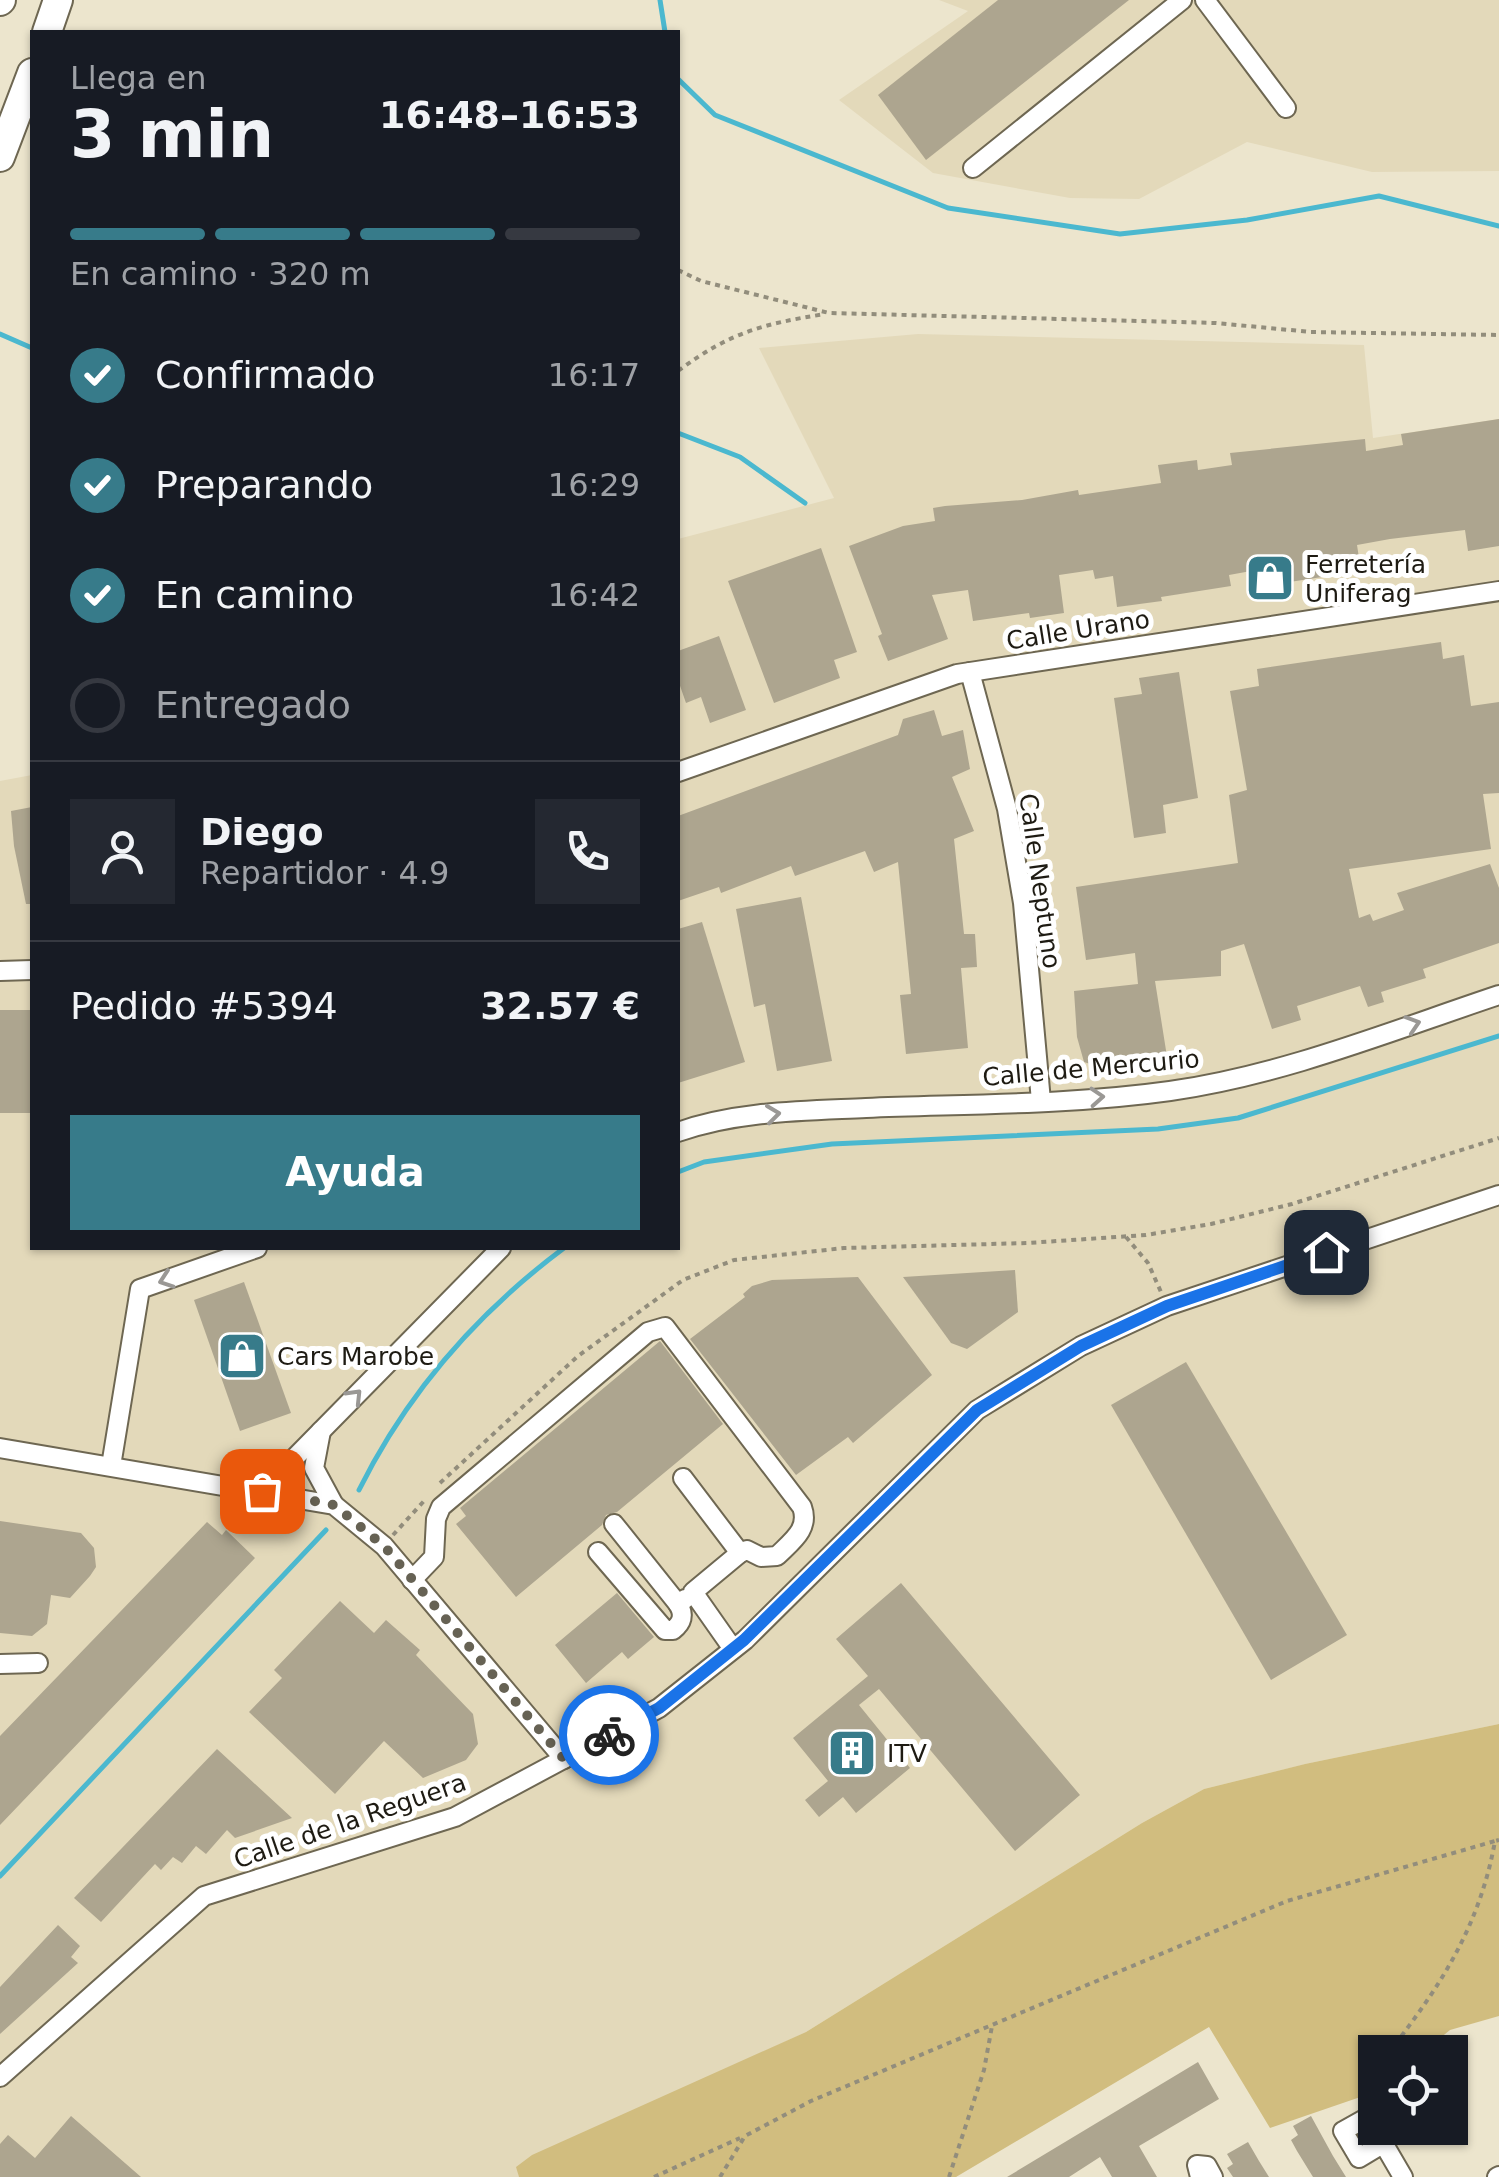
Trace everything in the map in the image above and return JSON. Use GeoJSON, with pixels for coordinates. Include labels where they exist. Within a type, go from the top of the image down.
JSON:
{"type":"FeatureCollection","features":[{"type":"Feature","properties":{"kind":"highway"},"geometry":{"type":"LineString","coordinates":[[47,30],[58,0]]}},
{"type":"Feature","properties":{"kind":"highway"},"geometry":{"type":"LineString","coordinates":[[0,156],[30,78]]}},
{"type":"Feature","properties":{"kind":"street"},"geometry":{"type":"LineString","coordinates":[[974,168],[1182,0]]}},
{"type":"Feature","properties":{"kind":"street"},"geometry":{"type":"LineString","coordinates":[[1205,0],[1286,108]]}},
{"type":"Feature","properties":{"kind":"street","name":"Calle Urano"},"geometry":{"type":"LineString","coordinates":[[680,771],[970,672],[1499,591]]}},
{"type":"Feature","properties":{"kind":"street","name":"Calle Neptuno"},"geometry":{"type":"LineString","coordinates":[[970,672],[1006,809],[1020,884],[1040,1101]]}},
{"type":"Feature","properties":{"kind":"street"},"geometry":{"type":"LineString","coordinates":[[0,971],[30,970]]}},
{"type":"Feature","properties":{"kind":"street","name":"Calle de Mercurio"},"geometry":{"type":"LineString","coordinates":[[680,1131],[703,1123],[784,1112],[1169,1091],[1297,1062],[1499,995]]}},
{"type":"Feature","properties":{"kind":"street","name":"Calle de la Reguera"},"geometry":{"type":"LineString","coordinates":[[0,2076],[204,1896],[456,1817],[659,1708],[733,1649],[977,1410],[1081,1346],[1167,1306],[1499,1195]]}},
{"type":"Feature","properties":{"kind":"street"},"geometry":{"type":"LineString","coordinates":[[111,1466],[140,1289],[252,1250]]}},
{"type":"Feature","properties":{"kind":"street"},"geometry":{"type":"LineString","coordinates":[[262,1491],[499,1250]]}},
{"type":"Feature","properties":{"kind":"street"},"geometry":{"type":"LineString","coordinates":[[412,1580],[434,1558],[436,1519],[441,1508],[657,1327],[665,1327],[802,1506],[806,1517],[802,1530],[777,1556],[769,1558],[747,1550],[740,1553],[686,1598],[680,1624],[673,1630],[665,1630],[598,1552]]}},
{"type":"Feature","properties":{"kind":"street"},"geometry":{"type":"LineString","coordinates":[[321,1431],[314,1468],[334,1505],[384,1546],[564,1759]]}},
{"type":"Feature","properties":{"kind":"street"},"geometry":{"type":"LineString","coordinates":[[0,1448],[334,1505]]}},
{"type":"Feature","properties":{"kind":"street"},"geometry":{"type":"LineString","coordinates":[[683,1478],[740,1553]]}},
{"type":"Feature","properties":{"kind":"street"},"geometry":{"type":"LineString","coordinates":[[614,1524],[733,1649]]}},
{"type":"Feature","properties":{"kind":"street"},"geometry":{"type":"LineString","coordinates":[[0,1664],[38,1663]]}},
{"type":"Feature","properties":{"kind":"street"},"geometry":{"type":"LineString","coordinates":[[1358,2123],[1344,2131],[1359,2158],[1382,2145]]}},
{"type":"Feature","properties":{"kind":"street"},"geometry":{"type":"LineString","coordinates":[[1385,2145],[1403,2177]]}},
{"type":"Feature","properties":{"kind":"street"},"geometry":{"type":"LineString","coordinates":[[1200,2177],[1198,2165],[1207,2166],[1213,2177]]}},
{"type":"Feature","properties":{"kind":"path"},"geometry":{"type":"LineString","coordinates":[[680,271],[732,290],[830,314]]}},
{"type":"Feature","properties":{"kind":"path"},"geometry":{"type":"LineString","coordinates":[[680,370],[713,345],[764,324],[830,314],[1216,323],[1311,332],[1499,335]]}},
{"type":"Feature","properties":{"kind":"path"},"geometry":{"type":"LineString","coordinates":[[384,1546],[443,1480],[578,1356],[684,1280],[711,1267],[734,1260],[844,1248],[1125,1236],[1211,1224],[1292,1204],[1499,1138]]}},
{"type":"Feature","properties":{"kind":"path"},"geometry":{"type":"LineString","coordinates":[[1125,1236],[1148,1263],[1167,1306]]}},
{"type":"Feature","properties":{"kind":"path"},"geometry":{"type":"LineString","coordinates":[[654,2177],[811,2101],[1287,1902],[1497,1841],[1488,1878],[1442,1982],[1403,2035]]}},
{"type":"Feature","properties":{"kind":"path"},"geometry":{"type":"LineString","coordinates":[[949,2177],[976,2098],[992,2026]]}},
{"type":"Feature","properties":{"kind":"path"},"geometry":{"type":"LineString","coordinates":[[720,2177],[744,2136]]}},
{"type":"Feature","properties":{"kind":"shaded area"},"geometry":{"type":"Polygon","coordinates":[[[939,0],[1499,0],[1499,171],[1372,172],[1247,142],[1139,199],[1070,198],[933,173],[839,100],[968,11],[939,0]]]}},
{"type":"Feature","properties":{"kind":"shaded area"},"geometry":{"type":"Polygon","coordinates":[[[918,334],[1364,345],[1373,438],[1499,419],[1499,1724],[1204,1789],[1142,1823],[806,2032],[517,2167],[519,2177],[0,2177],[0,781],[30,775],[30,1250],[680,1250],[680,538],[834,498],[759,348],[918,334]]]}},
{"type":"Feature","properties":{"kind":"shaded area"},"geometry":{"type":"Polygon","coordinates":[[[1499,1724],[1499,2016],[1444,2035],[1358,2035],[1358,2098],[1270,2128],[1209,2027],[956,2177],[519,2177],[516,2167],[532,2155],[806,2032],[1142,1823],[1204,1789],[1499,1724]]]}},
{"type":"Feature","properties":{"kind":"building"},"geometry":{"type":"Polygon","coordinates":[[[998,0],[1129,0],[926,160],[878,95],[998,0]]]}},
{"type":"Feature","properties":{"kind":"building"},"geometry":{"type":"Polygon","coordinates":[[[1499,419],[1499,546],[1468,551],[1465,530],[1390,539],[1357,545],[1361,571],[1264,586],[1262,569],[1229,575],[1231,586],[1117,607],[1113,576],[1095,579],[1093,570],[1059,575],[1064,613],[1030,618],[1029,613],[973,621],[968,590],[932,595],[948,639],[888,661],[849,546],[903,526],[935,521],[933,508],[1161,483],[1158,465],[1197,460],[1198,470],[1232,465],[1230,453],[1365,439],[1366,451],[1403,445],[1401,434],[1499,419]]]}},
{"type":"Feature","properties":{"kind":"building"},"geometry":{"type":"Polygon","coordinates":[[[821,548],[857,652],[834,660],[840,678],[774,703],[728,581],[821,548]]]}},
{"type":"Feature","properties":{"kind":"building"},"geometry":{"type":"Polygon","coordinates":[[[719,636],[746,710],[710,723],[701,697],[686,703],[680,686],[680,650],[719,636]]]}},
{"type":"Feature","properties":{"kind":"building"},"geometry":{"type":"Polygon","coordinates":[[[1441,642],[1443,659],[1464,655],[1471,706],[1499,702],[1499,793],[1483,794],[1491,849],[1349,869],[1359,918],[1370,914],[1373,921],[1404,910],[1397,893],[1490,864],[1499,888],[1499,943],[1423,969],[1426,978],[1381,992],[1384,1002],[1368,1007],[1360,986],[1297,1006],[1301,1020],[1272,1029],[1244,944],[1221,951],[1221,976],[1155,981],[1168,1063],[1109,1070],[1084,1062],[1077,1037],[1074,991],[1138,984],[1135,953],[1086,960],[1076,887],[1238,863],[1229,795],[1247,790],[1230,691],[1259,686],[1257,669],[1441,642]]]}},
{"type":"Feature","properties":{"kind":"building"},"geometry":{"type":"Polygon","coordinates":[[[1179,672],[1198,798],[1163,805],[1166,833],[1134,838],[1114,698],[1142,694],[1139,678],[1179,672]]]}},
{"type":"Feature","properties":{"kind":"building"},"geometry":{"type":"Polygon","coordinates":[[[934,710],[942,736],[963,730],[970,769],[952,777],[974,831],[954,839],[964,934],[975,934],[977,967],[961,968],[968,1048],[906,1054],[900,995],[911,994],[898,862],[874,872],[865,851],[795,876],[791,866],[721,893],[719,887],[680,900],[680,815],[898,735],[903,719],[934,710]]]}},
{"type":"Feature","properties":{"kind":"building"},"geometry":{"type":"Polygon","coordinates":[[[30,807],[30,904],[26,904],[14,846],[11,811],[30,807]]]}},
{"type":"Feature","properties":{"kind":"building"},"geometry":{"type":"Polygon","coordinates":[[[801,897],[832,1061],[777,1071],[765,1004],[754,1007],[736,909],[801,897]]]}},
{"type":"Feature","properties":{"kind":"building"},"geometry":{"type":"Polygon","coordinates":[[[702,922],[745,1062],[680,1082],[680,928],[702,922]]]}},
{"type":"Feature","properties":{"kind":"building"},"geometry":{"type":"Polygon","coordinates":[[[0,1010],[30,1010],[30,1113],[0,1113],[0,1010]]]}},
{"type":"Feature","properties":{"kind":"building"},"geometry":{"type":"Polygon","coordinates":[[[1015,1270],[1018,1312],[967,1349],[951,1343],[903,1277],[1015,1270]]]}},
{"type":"Feature","properties":{"kind":"building"},"geometry":{"type":"Polygon","coordinates":[[[858,1277],[932,1375],[853,1443],[848,1437],[796,1475],[690,1339],[745,1297],[743,1294],[752,1286],[772,1280],[858,1277]]]}},
{"type":"Feature","properties":{"kind":"building","name":"Cars Marobe"},"geometry":{"type":"Polygon","coordinates":[[[244,1282],[291,1413],[240,1431],[194,1300],[244,1282]]]}},
{"type":"Feature","properties":{"kind":"building"},"geometry":{"type":"Polygon","coordinates":[[[660,1341],[723,1424],[617,1512],[606,1515],[602,1525],[516,1597],[456,1524],[466,1516],[460,1508],[660,1341]]]}},
{"type":"Feature","properties":{"kind":"building"},"geometry":{"type":"Polygon","coordinates":[[[1186,1362],[1347,1635],[1271,1680],[1111,1405],[1186,1362]]]}},
{"type":"Feature","properties":{"kind":"building"},"geometry":{"type":"Polygon","coordinates":[[[0,1521],[81,1533],[94,1548],[96,1567],[90,1576],[70,1598],[51,1595],[47,1624],[32,1636],[0,1633],[0,1521]]]}},
{"type":"Feature","properties":{"kind":"building"},"geometry":{"type":"Polygon","coordinates":[[[207,1522],[222,1535],[226,1530],[255,1558],[0,1825],[0,1736],[207,1522]]]}},
{"type":"Feature","properties":{"kind":"building"},"geometry":{"type":"Polygon","coordinates":[[[901,1583],[1080,1795],[1015,1851],[879,1689],[859,1705],[910,1768],[856,1813],[843,1797],[819,1817],[805,1800],[828,1781],[793,1738],[868,1676],[836,1639],[901,1583]]]}},
{"type":"Feature","properties":{"kind":"building"},"geometry":{"type":"Polygon","coordinates":[[[617,1593],[654,1637],[628,1659],[622,1652],[586,1683],[555,1645],[617,1593]]]}},
{"type":"Feature","properties":{"kind":"building"},"geometry":{"type":"Polygon","coordinates":[[[340,1601],[374,1633],[386,1620],[420,1650],[416,1655],[473,1714],[478,1744],[466,1760],[423,1778],[384,1741],[335,1794],[249,1712],[282,1678],[274,1670],[340,1601]]]}},
{"type":"Feature","properties":{"kind":"building"},"geometry":{"type":"Polygon","coordinates":[[[217,1749],[292,1818],[235,1838],[227,1830],[206,1854],[196,1846],[182,1863],[173,1857],[161,1870],[155,1864],[101,1922],[74,1898],[217,1749]]]}},
{"type":"Feature","properties":{"kind":"building"},"geometry":{"type":"Polygon","coordinates":[[[58,1925],[80,1946],[71,1957],[78,1963],[0,2034],[0,1987],[58,1925]]]}},
{"type":"Feature","properties":{"kind":"building"},"geometry":{"type":"Polygon","coordinates":[[[1198,2062],[1219,2099],[1139,2146],[1157,2177],[1112,2177],[1100,2157],[1069,2177],[1007,2177],[1198,2062]]]}},
{"type":"Feature","properties":{"kind":"building"},"geometry":{"type":"Polygon","coordinates":[[[71,2116],[141,2177],[0,2177],[0,2144],[8,2135],[35,2158],[71,2116]]]}},
{"type":"Feature","properties":{"kind":"building"},"geometry":{"type":"Polygon","coordinates":[[[1311,2116],[1346,2177],[1313,2177],[1297,2151],[1291,2140],[1298,2135],[1293,2126],[1311,2116]]]}},
{"type":"Feature","properties":{"kind":"building"},"geometry":{"type":"Polygon","coordinates":[[[1248,2142],[1269,2177],[1233,2177],[1227,2168],[1233,2164],[1227,2154],[1248,2142]]]}},
{"type":"Feature","properties":{"kind":"waterway"},"geometry":{"type":"LineString","coordinates":[[660,0],[665,30]]}},
{"type":"Feature","properties":{"kind":"waterway"},"geometry":{"type":"LineString","coordinates":[[680,81],[715,115],[948,208],[1120,234],[1247,220],[1379,196],[1499,226]]}},
{"type":"Feature","properties":{"kind":"waterway"},"geometry":{"type":"LineString","coordinates":[[0,334],[30,347]]}},
{"type":"Feature","properties":{"kind":"waterway"},"geometry":{"type":"LineString","coordinates":[[680,434],[740,457],[805,503]]}},
{"type":"Feature","properties":{"kind":"waterway"},"geometry":{"type":"LineString","coordinates":[[680,1171],[704,1162],[832,1144],[1158,1129],[1238,1118],[1499,1036]]}},
{"type":"Feature","properties":{"kind":"waterway"},"geometry":{"type":"LineString","coordinates":[[359,1490],[399,1420],[447,1357],[502,1300],[561,1250]]}},
{"type":"Feature","properties":{"kind":"waterway"},"geometry":{"type":"LineString","coordinates":[[0,1876],[326,1530]]}},
{"type":"Feature","properties":{"kind":"way so far"},"geometry":{"type":"LineString","coordinates":[[262,1491],[334,1505],[384,1546],[564,1759],[609,1735]]}},
{"type":"Feature","properties":{"kind":"place","name":"Ferretería Uniferag"},"geometry":{"type":"Point","coordinates":[1270,578]}},
{"type":"Feature","properties":{"kind":"place","name":"Cars Marobe"},"geometry":{"type":"Point","coordinates":[242,1356]}},
{"type":"Feature","properties":{"kind":"place","name":"ITV"},"geometry":{"type":"Point","coordinates":[852,1753]}},
{"type":"Feature","properties":{"kind":"route"},"geometry":{"type":"LineString","coordinates":[[609,1735],[659,1708],[744,1640],[977,1410],[1081,1346],[1167,1306],[1326,1252]]}}]}
